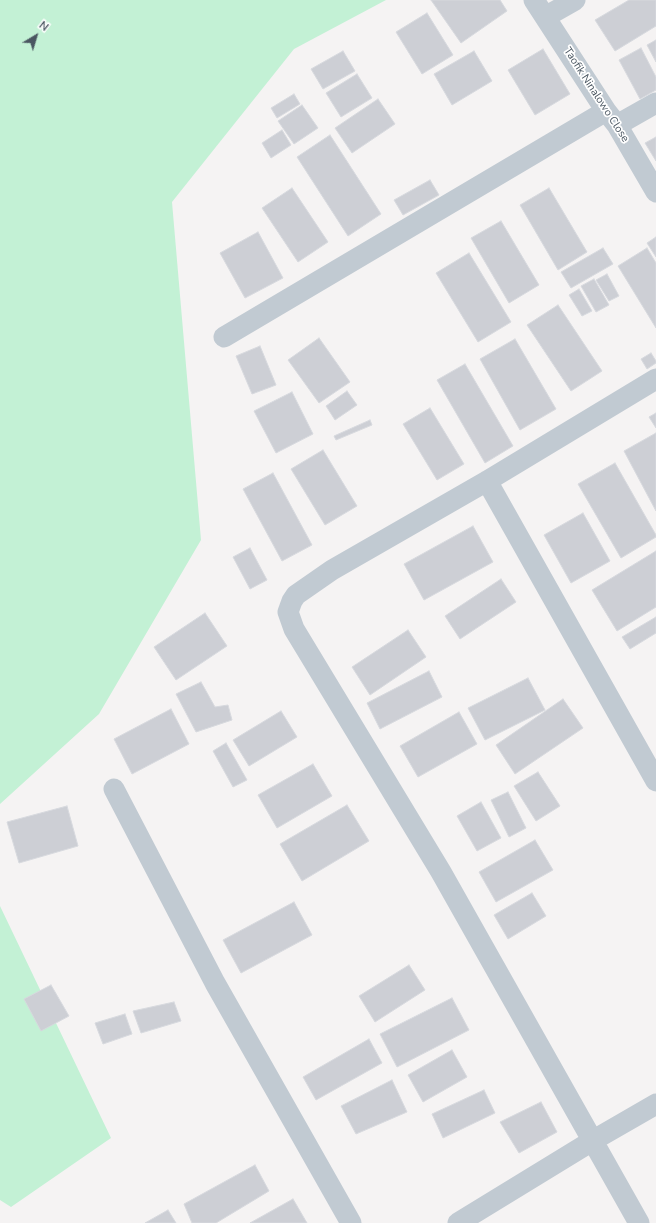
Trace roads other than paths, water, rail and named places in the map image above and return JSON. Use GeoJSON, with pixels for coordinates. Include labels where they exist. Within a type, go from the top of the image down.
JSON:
{"type":"FeatureCollection","features":[{"type":"Feature","properties":{"kind":"street","name":"Taofik Ninalowo Close"},"geometry":{"type":"LineString","coordinates":[[534,0],[612,118],[656,192]]}},
{"type":"Feature","properties":{"kind":"street"},"geometry":{"type":"LineString","coordinates":[[545,17],[575,0]]}},
{"type":"Feature","properties":{"kind":"street"},"geometry":{"type":"LineString","coordinates":[[224,337],[612,118],[656,103]]}},
{"type":"Feature","properties":{"kind":"street"},"geometry":{"type":"LineString","coordinates":[[639,1223],[441,872],[294,629],[288,612],[296,595],[332,570],[487,481],[656,379]]}},
{"type":"Feature","properties":{"kind":"street"},"geometry":{"type":"LineString","coordinates":[[487,481],[656,781]]}},
{"type":"Feature","properties":{"kind":"street"},"geometry":{"type":"LineString","coordinates":[[114,789],[215,983],[351,1223]]}},
{"type":"Feature","properties":{"kind":"street"},"geometry":{"type":"LineString","coordinates":[[458,1223],[592,1141],[656,1104]]}}]}
